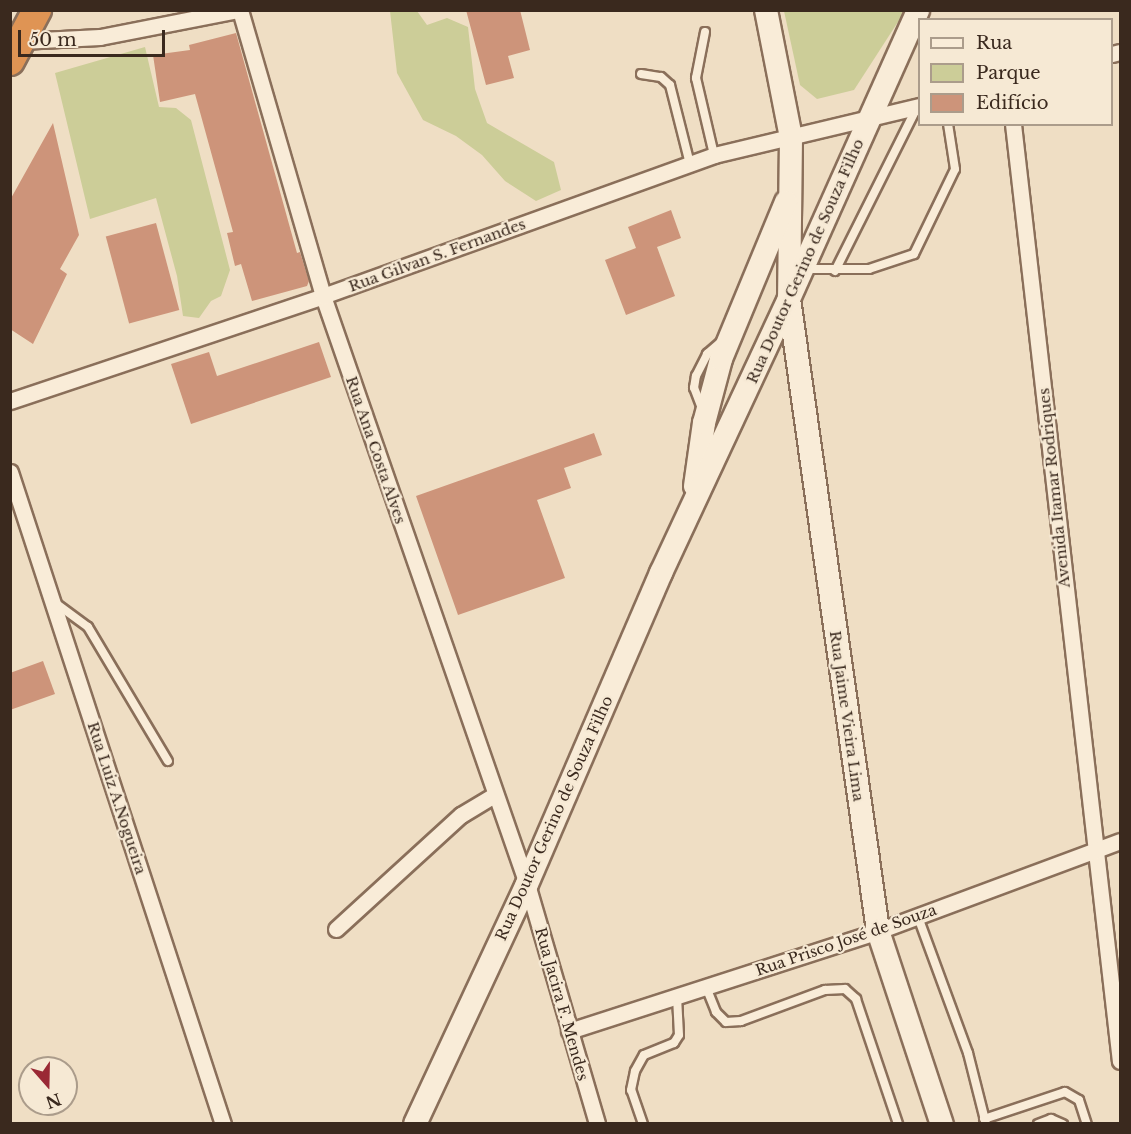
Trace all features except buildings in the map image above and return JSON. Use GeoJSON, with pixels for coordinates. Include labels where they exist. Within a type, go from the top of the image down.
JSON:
{"type":"FeatureCollection","features":[{"type":"Feature","properties":{"kind":"highway"},"geometry":{"type":"LineString","coordinates":[[16,51],[37,10]]}},
{"type":"Feature","properties":{"kind":"main road","name":"Rua Jaime Vieira Lima"},"geometry":{"type":"LineString","coordinates":[[766,10],[791,138],[789,299],[879,931],[942,1124]]}},
{"type":"Feature","properties":{"kind":"main road","name":"Rua Doutor Gerino de Souza Filho"},"geometry":{"type":"LineString","coordinates":[[415,1124],[527,884],[691,511],[918,10]]}},
{"type":"Feature","properties":{"kind":"main road","name":"Rua Doutor Gerino de Souza Filho"},"geometry":{"type":"LineString","coordinates":[[691,511],[706,416],[728,339],[789,193]]}},
{"type":"Feature","properties":{"kind":"street","name":"Rua Ana Costa Alves"},"geometry":{"type":"LineString","coordinates":[[16,51],[239,10],[323,296],[494,795],[527,884]]}},
{"type":"Feature","properties":{"kind":"street","name":"Rua Gilvan S. Fernandes"},"geometry":{"type":"LineString","coordinates":[[10,401],[323,296],[714,155],[867,122],[918,107]]}},
{"type":"Feature","properties":{"kind":"street"},"geometry":{"type":"LineString","coordinates":[[1003,126],[1015,142]]}},
{"type":"Feature","properties":{"kind":"street","name":"Avenida Itamar Rodriques"},"geometry":{"type":"LineString","coordinates":[[1013,126],[1094,852],[1120,1061]]}},
{"type":"Feature","properties":{"kind":"street","name":"Rua Luiz A.Nogueira"},"geometry":{"type":"LineString","coordinates":[[10,472],[223,1124]]}},
{"type":"Feature","properties":{"kind":"street"},"geometry":{"type":"LineString","coordinates":[[336,929],[439,834],[494,795]]}},
{"type":"Feature","properties":{"kind":"street","name":"Rua Prisco José de Souza"},"geometry":{"type":"LineString","coordinates":[[569,1031],[879,931],[1120,841]]}},
{"type":"Feature","properties":{"kind":"street","name":"Rua Jacira F. Mendes"},"geometry":{"type":"LineString","coordinates":[[527,884],[597,1124]]}},
{"type":"Feature","properties":{"kind":"lane"},"geometry":{"type":"LineString","coordinates":[[705,32],[696,78],[714,155]]}},
{"type":"Feature","properties":{"kind":"lane"},"geometry":{"type":"LineString","coordinates":[[641,74],[661,77],[670,85],[690,164]]}},
{"type":"Feature","properties":{"kind":"lane"},"geometry":{"type":"LineString","coordinates":[[835,271],[918,107]]}},
{"type":"Feature","properties":{"kind":"lane"},"geometry":{"type":"LineString","coordinates":[[803,268],[835,271],[868,269],[914,254],[955,169],[948,126]]}},
{"type":"Feature","properties":{"kind":"lane"},"geometry":{"type":"LineString","coordinates":[[53,601],[88,627],[168,762]]}},
{"type":"Feature","properties":{"kind":"lane"},"geometry":{"type":"LineString","coordinates":[[918,917],[968,1053],[985,1121],[1065,1092],[1078,1100],[1087,1124]]}},
{"type":"Feature","properties":{"kind":"lane"},"geometry":{"type":"LineString","coordinates":[[706,987],[716,1012],[726,1022],[741,1021],[825,990],[845,989],[856,999],[898,1124]]}},
{"type":"Feature","properties":{"kind":"lane"},"geometry":{"type":"LineString","coordinates":[[643,1124],[632,1090],[636,1071],[644,1055],[674,1043],[680,1035],[677,996]]}},
{"type":"Feature","properties":{"kind":"lane"},"geometry":{"type":"LineString","coordinates":[[1038,1124],[1051,1119],[1063,1124]]}},
{"type":"Feature","properties":{"kind":"green space"},"geometry":{"type":"Polygon","coordinates":[[[784,10],[905,11],[854,90],[817,99],[800,85],[784,10]]]}},
{"type":"Feature","properties":{"kind":"green space"},"geometry":{"type":"Polygon","coordinates":[[[390,11],[417,11],[427,25],[447,18],[468,27],[475,89],[487,123],[554,162],[561,190],[536,201],[505,181],[482,155],[456,136],[423,120],[397,73],[390,11]]]}},
{"type":"Feature","properties":{"kind":"green space"},"geometry":{"type":"Polygon","coordinates":[[[145,47],[159,107],[176,108],[191,120],[230,270],[221,296],[211,301],[199,318],[183,316],[177,276],[156,198],[90,219],[55,73],[145,47]]]}}]}
